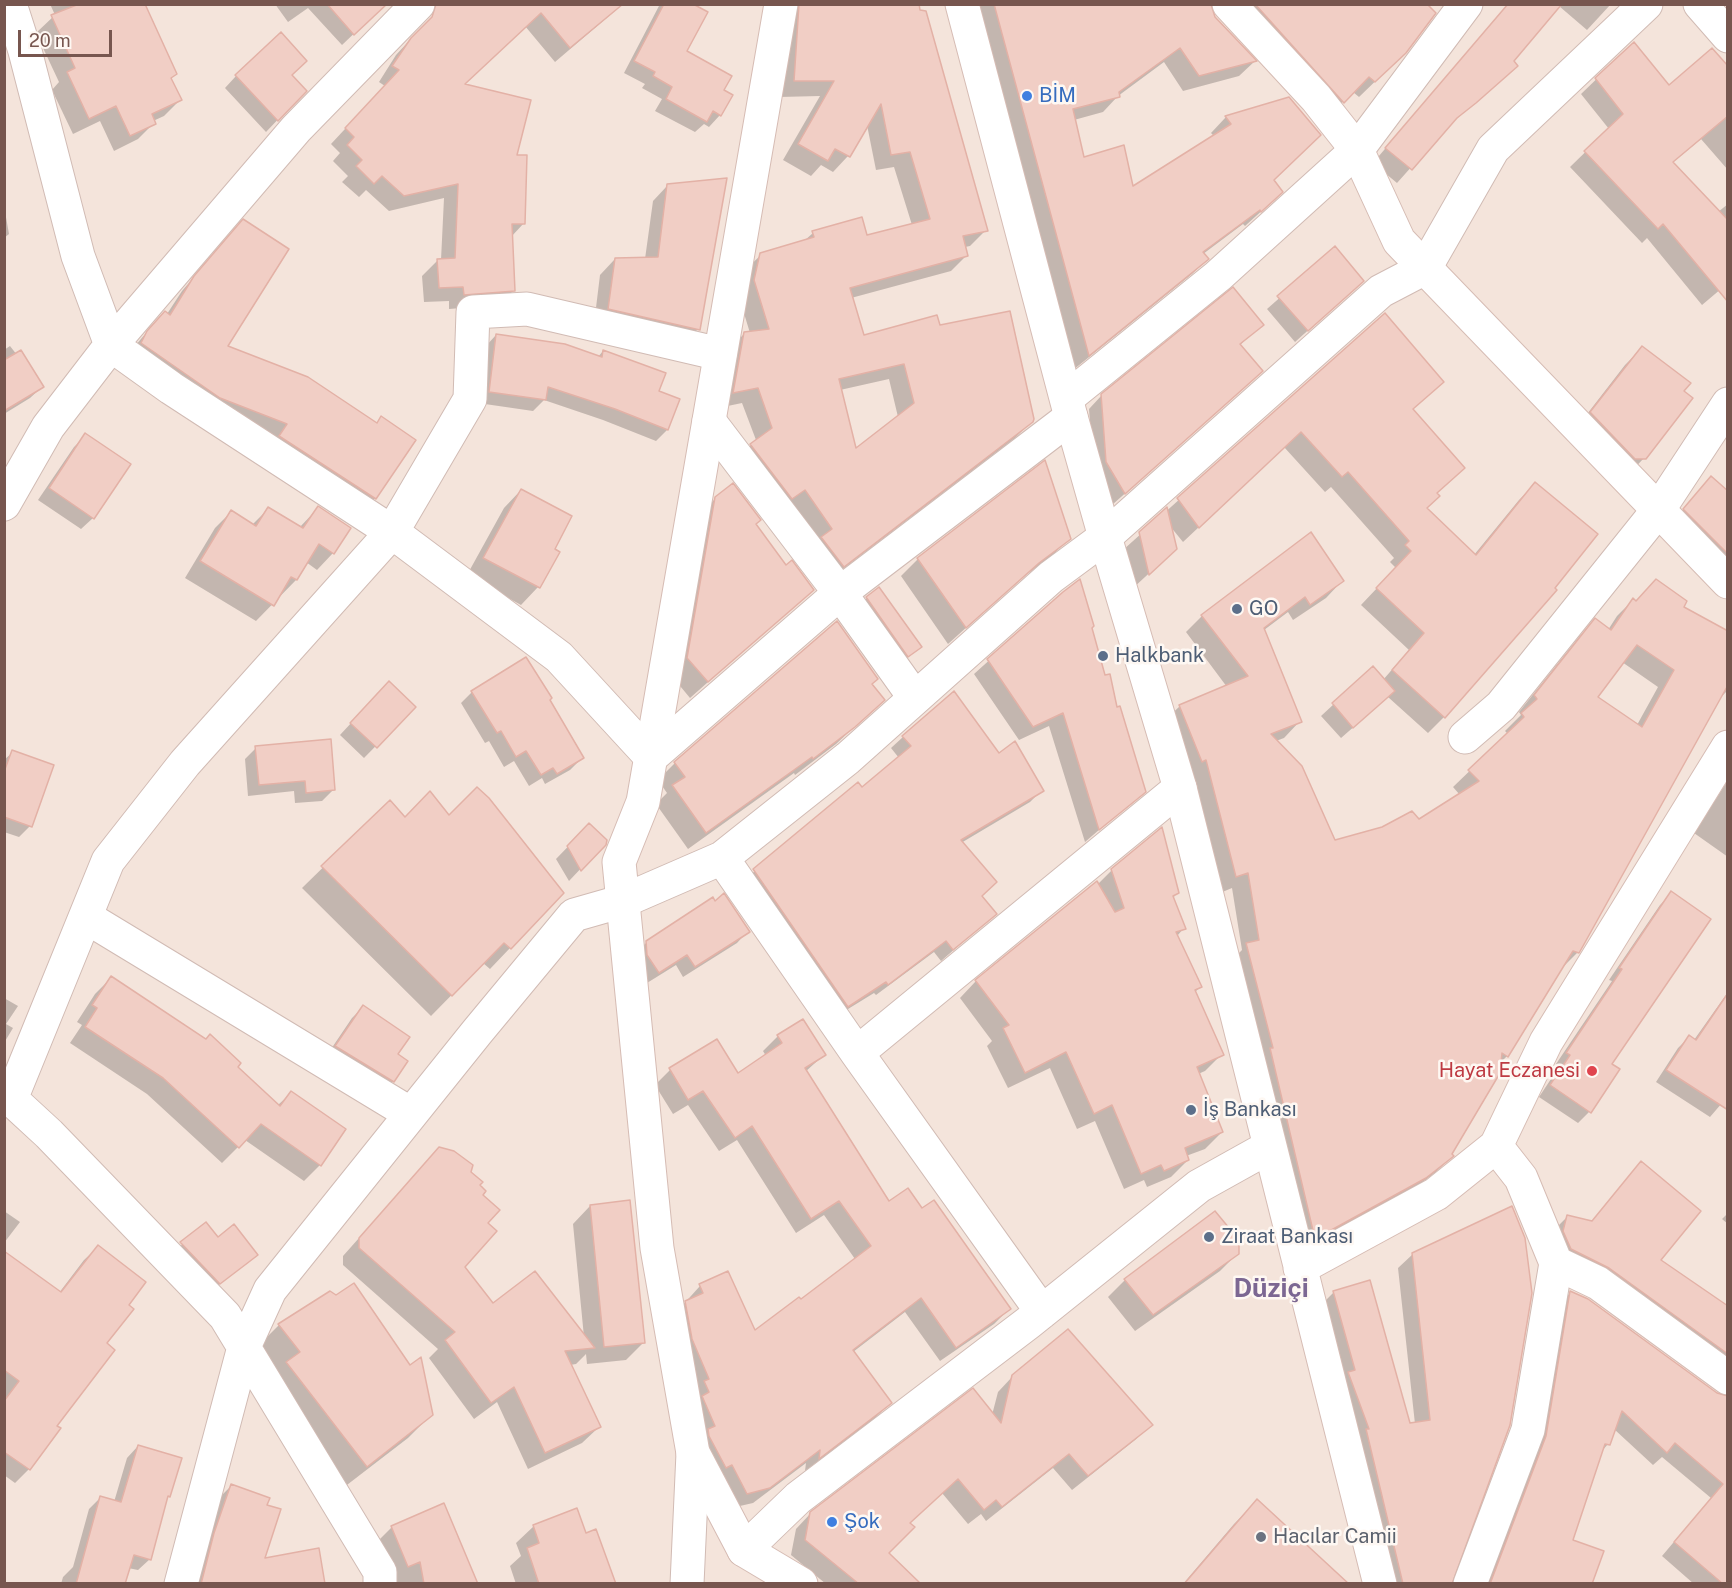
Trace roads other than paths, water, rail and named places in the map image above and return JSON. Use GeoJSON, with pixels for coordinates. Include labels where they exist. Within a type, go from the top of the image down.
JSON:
{"type":"FeatureCollection","features":[{"type":"Feature","properties":{"kind":"street"},"geometry":{"type":"LineString","coordinates":[[10,4],[25,51],[78,256],[111,345],[181,395],[392,532],[559,657],[651,758]]}},
{"type":"Feature","properties":{"kind":"street"},"geometry":{"type":"LineString","coordinates":[[4,504],[48,427],[111,345],[296,129],[418,4]]}},
{"type":"Feature","properties":{"kind":"street"},"geometry":{"type":"LineString","coordinates":[[687,1584],[693,1453],[657,1248],[619,862],[643,802],[781,4]]}},
{"type":"Feature","properties":{"kind":"street"},"geometry":{"type":"LineString","coordinates":[[962,4],[1105,537],[1180,788],[1380,1584]]}},
{"type":"Feature","properties":{"kind":"street"},"geometry":{"type":"LineString","coordinates":[[1229,4],[1316,98],[1357,150],[1399,240],[1728,582]]}},
{"type":"Feature","properties":{"kind":"street"},"geometry":{"type":"LineString","coordinates":[[181,1584],[244,1347],[270,1290],[574,915],[623,901],[722,858],[848,758],[1051,577],[1105,537],[1381,291],[1425,268],[1493,148],[1646,4]]}},
{"type":"Feature","properties":{"kind":"street"},"geometry":{"type":"LineString","coordinates":[[1700,4],[1728,36]]}},
{"type":"Feature","properties":{"kind":"street"},"geometry":{"type":"LineString","coordinates":[[651,758],[840,593],[1069,407],[1357,150],[1465,5]]}},
{"type":"Feature","properties":{"kind":"street"},"geometry":{"type":"LineString","coordinates":[[380,1584],[380,1572],[225,1316],[49,1134],[8,1097],[108,861],[184,762],[392,532],[470,399],[473,312],[527,309],[720,354]]}},
{"type":"Feature","properties":{"kind":"street"},"geometry":{"type":"LineString","coordinates":[[1465,737],[1501,706],[1659,509],[1728,404]]}},
{"type":"Feature","properties":{"kind":"street"},"geometry":{"type":"LineString","coordinates":[[709,421],[840,593],[915,698]]}},
{"type":"Feature","properties":{"kind":"street"},"geometry":{"type":"LineString","coordinates":[[1300,1268],[1436,1194],[1496,1146],[1546,1042],[1728,747]]}},
{"type":"Feature","properties":{"kind":"street"},"geometry":{"type":"LineString","coordinates":[[857,1053],[1180,788]]}},
{"type":"Feature","properties":{"kind":"street"},"geometry":{"type":"LineString","coordinates":[[722,858],[857,1053],[1042,1312]]}},
{"type":"Feature","properties":{"kind":"street"},"geometry":{"type":"LineString","coordinates":[[86,917],[411,1114]]}},
{"type":"Feature","properties":{"kind":"street"},"geometry":{"type":"LineString","coordinates":[[1470,1584],[1528,1430],[1556,1263],[1521,1178],[1496,1146]]}},
{"type":"Feature","properties":{"kind":"street"},"geometry":{"type":"LineString","coordinates":[[744,1550],[798,1498],[1042,1312],[1199,1186],[1269,1147]]}},
{"type":"Feature","properties":{"kind":"street"},"geometry":{"type":"LineString","coordinates":[[1556,1263],[1598,1283],[1728,1378]]}},
{"type":"Feature","properties":{"kind":"street"},"geometry":{"type":"LineString","coordinates":[[693,1453],[744,1550],[801,1584]]}},
{"type":"Feature","properties":{"kind":"place","name":"BİM"},"geometry":{"type":"Point","coordinates":[1027,96]}},
{"type":"Feature","properties":{"kind":"place","name":"GO"},"geometry":{"type":"Point","coordinates":[1237,609]}},
{"type":"Feature","properties":{"kind":"place","name":"Halkbank"},"geometry":{"type":"Point","coordinates":[1103,656]}},
{"type":"Feature","properties":{"kind":"place","name":"Hayat Eczanesi"},"geometry":{"type":"Point","coordinates":[1592,1071]}},
{"type":"Feature","properties":{"kind":"place","name":"İş Bankası"},"geometry":{"type":"Point","coordinates":[1191,1110]}},
{"type":"Feature","properties":{"kind":"place","name":"Ziraat Bankası"},"geometry":{"type":"Point","coordinates":[1209,1237]}},
{"type":"Feature","properties":{"kind":"place","name":"Şok"},"geometry":{"type":"Point","coordinates":[832,1522]}},
{"type":"Feature","properties":{"kind":"place","name":"Hacılar Camii"},"geometry":{"type":"Point","coordinates":[1261,1537]}},
{"type":"Feature","properties":{"kind":"district","name":"Düziçi"},"geometry":{"type":"Point","coordinates":[1271,1289]}}]}
